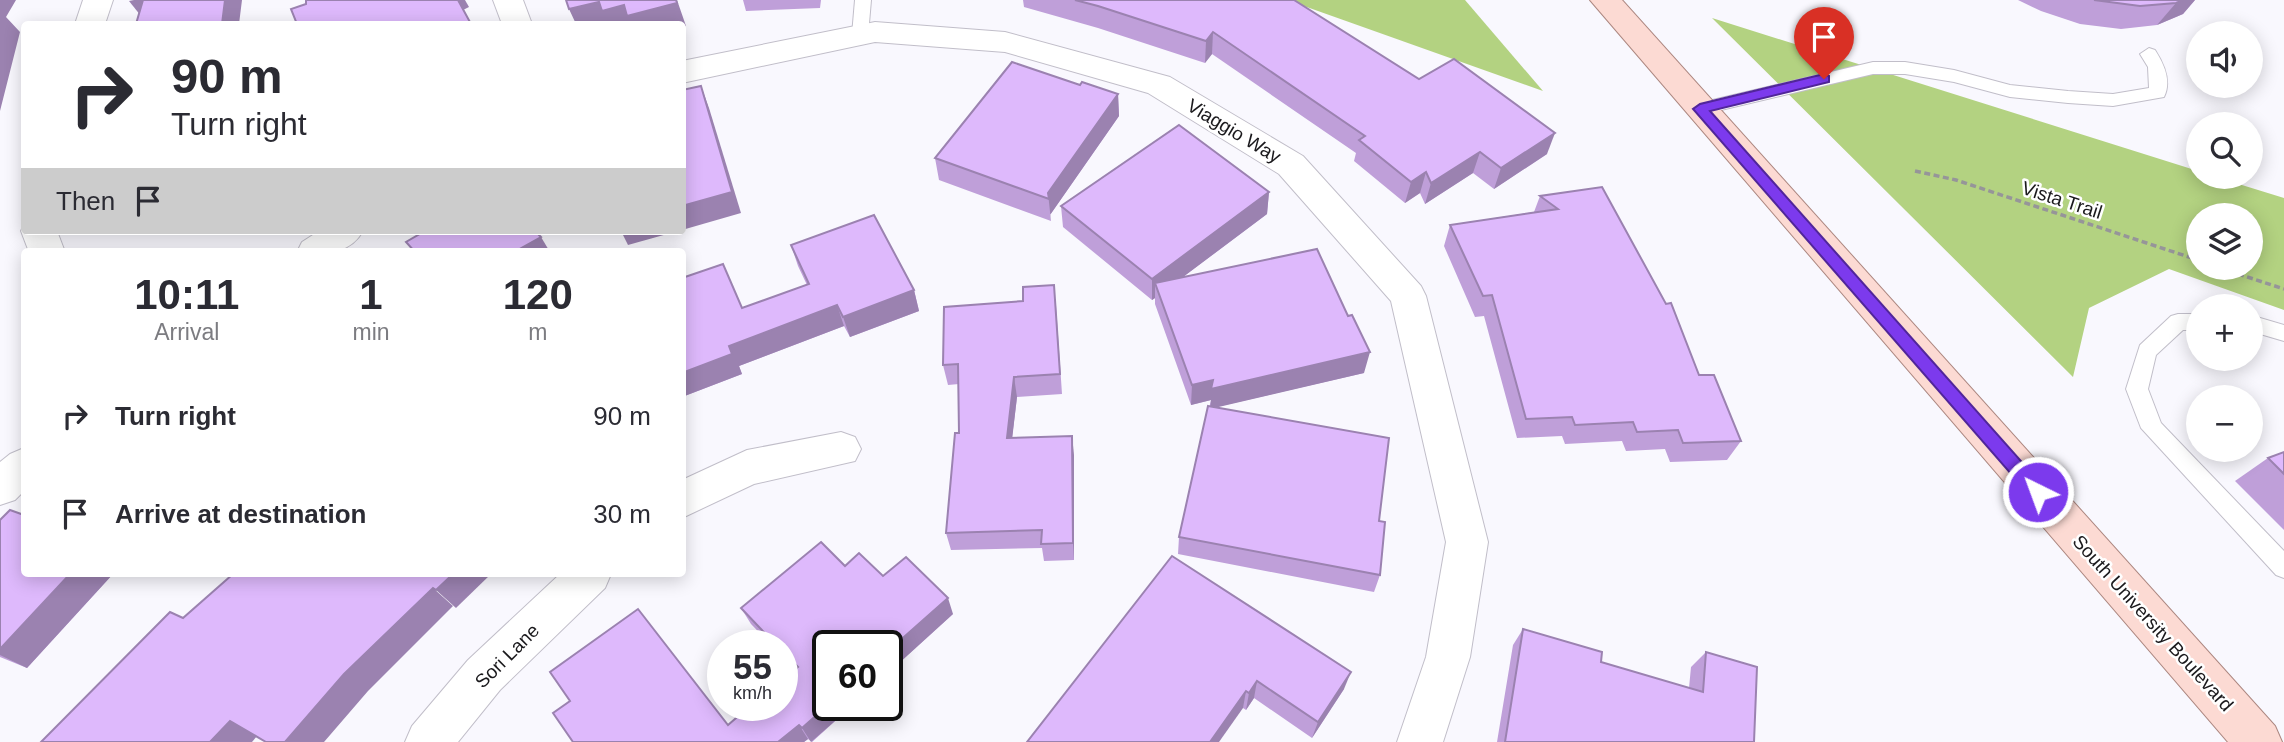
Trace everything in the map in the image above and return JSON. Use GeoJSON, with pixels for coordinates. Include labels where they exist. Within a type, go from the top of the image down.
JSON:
{"type":"FeatureCollection","features":[{"type":"Feature","properties":{"kind":"main road","name":"South University Boulevard"},"geometry":{"type":"LineString","coordinates":[[1605,0],[2259,742]]}},
{"type":"Feature","properties":{"kind":"street"},"geometry":{"type":"LineString","coordinates":[[91,21],[98,0]]}},
{"type":"Feature","properties":{"kind":"street"},"geometry":{"type":"LineString","coordinates":[[508,0],[516,21]]}},
{"type":"Feature","properties":{"kind":"street","name":"Viaggio Way"},"geometry":{"type":"LineString","coordinates":[[686,71],[876,32],[1004,42],[1159,85],[1291,165],[1408,296],[1467,542],[1448,657],[1420,742]]}},
{"type":"Feature","properties":{"kind":"street"},"geometry":{"type":"LineString","coordinates":[[321,248],[339,235]]}},
{"type":"Feature","properties":{"kind":"street"},"geometry":{"type":"LineString","coordinates":[[686,498],[747,468],[841,449]]}},
{"type":"Feature","properties":{"kind":"street"},"geometry":{"type":"LineString","coordinates":[[0,487],[21,469]]}},
{"type":"Feature","properties":{"kind":"street","name":"Sori Lane"},"geometry":{"type":"LineString","coordinates":[[428,742],[484,676],[587,577]]}},
{"type":"Feature","properties":{"kind":"lane"},"geometry":{"type":"LineString","coordinates":[[860,35],[863,0]]}},
{"type":"Feature","properties":{"kind":"lane"},"geometry":{"type":"LineString","coordinates":[[1700,109],[1873,68],[1905,68],[1954,76],[2010,91],[2113,100],[2158,93],[2157,67],[2149,54]]}},
{"type":"Feature","properties":{"kind":"lane"},"geometry":{"type":"LineString","coordinates":[[2186,322],[2178,322],[2147,351],[2137,389],[2152,428],[2284,566]]}},
{"type":"Feature","properties":{"kind":"lane"},"geometry":{"type":"LineString","coordinates":[[2263,327],[2284,333]]}},
{"type":"Feature","properties":{"kind":"path","name":"Vista Trail"},"geometry":{"type":"LineString","coordinates":[[1916,171],[1956,180],[2186,256]]}},
{"type":"Feature","properties":{"kind":"path"},"geometry":{"type":"LineString","coordinates":[[2257,280],[2284,289]]}},
{"type":"Feature","properties":{"kind":"green space"},"geometry":{"type":"Polygon","coordinates":[[[1287,0],[1465,0],[1543,91],[1287,0]]]}},
{"type":"Feature","properties":{"kind":"green space"},"geometry":{"type":"Polygon","coordinates":[[[1712,18],[2186,167],[2186,189],[2255,189],[2284,198],[2284,310],[2263,303],[2263,294],[2239,294],[2200,280],[2263,280],[2263,203],[2186,203],[2186,275],[2169,269],[2089,308],[2073,377],[1712,18]]]}},
{"type":"Feature","properties":{"kind":"building"},"geometry":{"type":"Polygon","coordinates":[[[143,0],[225,0],[222,21],[137,21],[143,0]]]}},
{"type":"Feature","properties":{"kind":"building"},"geometry":{"type":"Polygon","coordinates":[[[306,0],[458,0],[469,21],[296,21],[291,9],[306,4],[306,0]]]}},
{"type":"Feature","properties":{"kind":"building"},"geometry":{"type":"Polygon","coordinates":[[[566,0],[676,0],[677,3],[627,16],[624,5],[602,11],[599,2],[569,9],[566,0]]]}},
{"type":"Feature","properties":{"kind":"building"},"geometry":{"type":"Polygon","coordinates":[[[1075,0],[1294,0],[1419,79],[1454,59],[1555,133],[1501,168],[1480,152],[1431,183],[1426,172],[1411,182],[1359,140],[1365,136],[1213,32],[1206,41],[1075,0]]]}},
{"type":"Feature","properties":{"kind":"building"},"geometry":{"type":"Polygon","coordinates":[[[2094,0],[2183,0],[2140,6],[2094,0]]]}},
{"type":"Feature","properties":{"kind":"building"},"geometry":{"type":"Polygon","coordinates":[[[1012,62],[1080,85],[1082,82],[1118,94],[1048,193],[1049,199],[935,158],[1012,62]]]}},
{"type":"Feature","properties":{"kind":"building"},"geometry":{"type":"Polygon","coordinates":[[[701,86],[732,192],[686,205],[686,89],[701,86]]]}},
{"type":"Feature","properties":{"kind":"building"},"geometry":{"type":"Polygon","coordinates":[[[1179,125],[1269,192],[1152,279],[1061,206],[1179,125]]]}},
{"type":"Feature","properties":{"kind":"building"},"geometry":{"type":"Polygon","coordinates":[[[1602,187],[1666,304],[1671,303],[1699,375],[1714,375],[1741,441],[1683,443],[1678,430],[1637,432],[1633,422],[1575,425],[1572,417],[1526,419],[1492,295],[1483,296],[1450,225],[1558,209],[1540,196],[1602,187]]]}},
{"type":"Feature","properties":{"kind":"building"},"geometry":{"type":"Polygon","coordinates":[[[874,215],[914,290],[843,317],[837,305],[729,346],[732,354],[686,371],[686,277],[723,264],[742,308],[809,284],[791,245],[874,215]]]}},
{"type":"Feature","properties":{"kind":"building"},"geometry":{"type":"Polygon","coordinates":[[[418,235],[541,237],[521,248],[411,248],[406,242],[418,235]]]}},
{"type":"Feature","properties":{"kind":"building"},"geometry":{"type":"Polygon","coordinates":[[[1317,249],[1348,316],[1352,315],[1370,352],[1211,389],[1213,380],[1192,385],[1155,283],[1317,249]]]}},
{"type":"Feature","properties":{"kind":"building"},"geometry":{"type":"Polygon","coordinates":[[[1054,285],[1060,374],[1014,377],[1007,438],[1072,436],[1073,543],[1041,544],[1042,530],[946,533],[955,433],[959,433],[958,364],[943,365],[944,307],[1023,301],[1023,287],[1054,285]]]}},
{"type":"Feature","properties":{"kind":"building"},"geometry":{"type":"Polygon","coordinates":[[[1208,406],[1389,438],[1379,521],[1385,522],[1380,575],[1179,537],[1208,406]]]}},
{"type":"Feature","properties":{"kind":"building"},"geometry":{"type":"Polygon","coordinates":[[[2284,452],[2284,474],[2268,458],[2284,452]]]}},
{"type":"Feature","properties":{"kind":"building"},"geometry":{"type":"Polygon","coordinates":[[[10,510],[21,514],[21,577],[67,577],[0,649],[0,520],[10,510]]]}},
{"type":"Feature","properties":{"kind":"building"},"geometry":{"type":"Polygon","coordinates":[[[821,542],[845,566],[859,553],[883,576],[906,557],[948,598],[903,638],[903,630],[812,630],[812,719],[802,728],[799,725],[778,742],[573,742],[553,713],[570,701],[550,672],[638,609],[707,698],[707,721],[725,721],[728,725],[733,721],[798,721],[798,630],[762,630],[741,608],[821,542]]]}},
{"type":"Feature","properties":{"kind":"building"},"geometry":{"type":"Polygon","coordinates":[[[1172,556],[1351,672],[1318,722],[1257,681],[1249,693],[1246,691],[1210,742],[1027,742],[1172,556]]]}},
{"type":"Feature","properties":{"kind":"building"},"geometry":{"type":"Polygon","coordinates":[[[230,577],[450,577],[436,590],[433,588],[344,674],[285,742],[266,742],[230,721],[210,742],[41,742],[170,612],[183,618],[230,577]]]}},
{"type":"Feature","properties":{"kind":"building"},"geometry":{"type":"Polygon","coordinates":[[[1523,629],[1602,652],[1601,662],[1703,692],[1706,652],[1757,667],[1754,742],[1505,742],[1523,629]]]}},
{"type":"Feature","properties":{"kind":"route"},"geometry":{"type":"LineString","coordinates":[[1824,79],[1700,109],[2038,492]]}}]}
